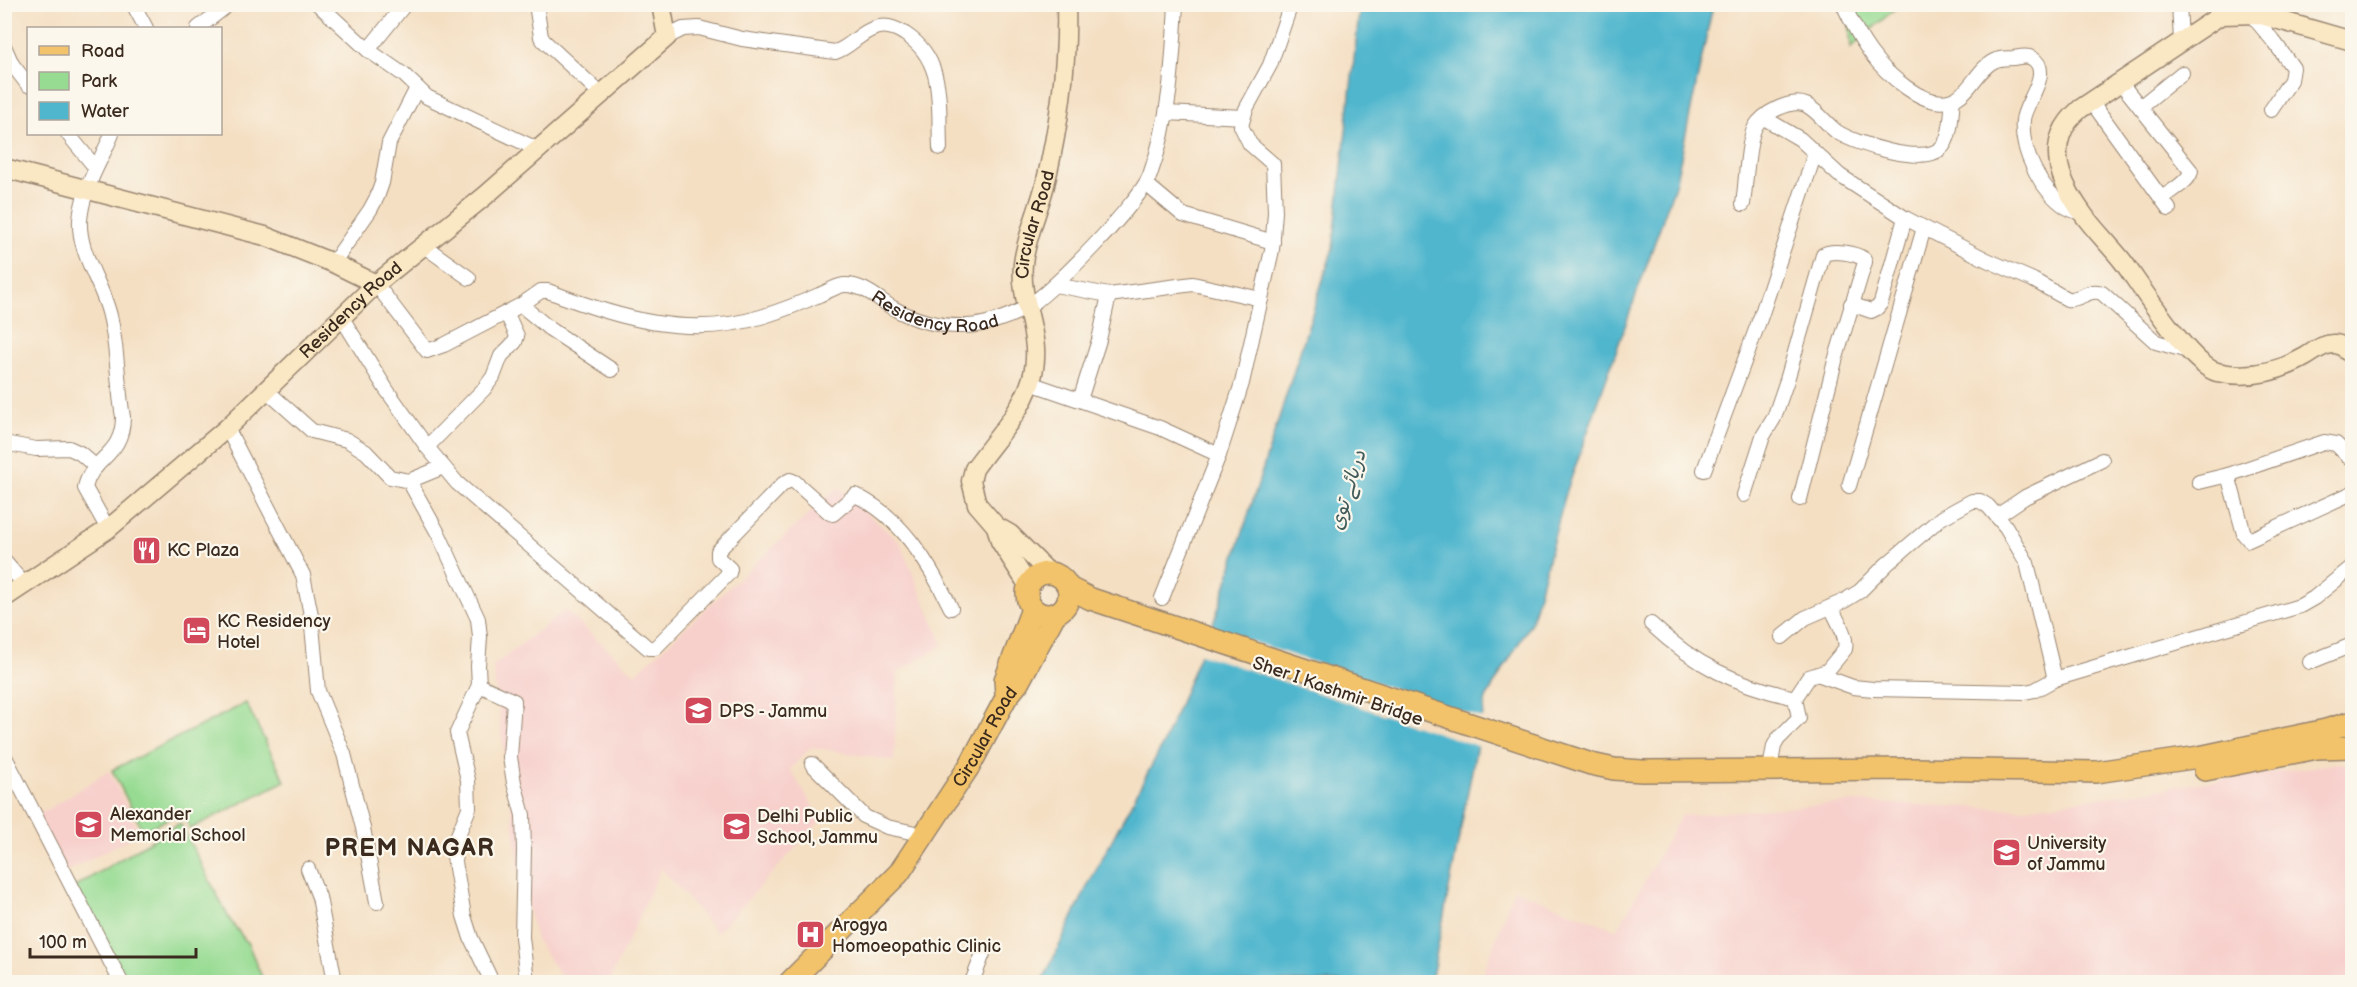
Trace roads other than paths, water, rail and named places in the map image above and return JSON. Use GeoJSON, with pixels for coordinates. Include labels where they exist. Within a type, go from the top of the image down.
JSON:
{"type":"FeatureCollection","features":[{"type":"Feature","properties":{"kind":"main road"},"geometry":{"type":"LineString","coordinates":[[661,4],[667,37]]}},
{"type":"Feature","properties":{"kind":"main road","name":"Circular Road"},"geometry":{"type":"LineString","coordinates":[[996,526],[977,504],[971,481],[974,469],[1021,402],[1035,366],[1035,346],[1023,288],[1024,254],[1044,188],[1059,118],[1066,57],[1066,4]]}},
{"type":"Feature","properties":{"kind":"main road"},"geometry":{"type":"LineString","coordinates":[[2350,349],[2339,344],[2325,345],[2294,363],[2266,373],[2218,372],[2208,368],[2188,351],[2124,264],[2083,214],[2064,182],[2058,148],[2060,135],[2074,114],[2214,18],[2233,13],[2270,10],[2352,41]]}},
{"type":"Feature","properties":{"kind":"main road","name":"Residency Road"},"geometry":{"type":"LineString","coordinates":[[4,598],[108,529],[227,428],[376,284],[538,150],[667,37]]}},
{"type":"Feature","properties":{"kind":"main road"},"geometry":{"type":"LineString","coordinates":[[4,168],[265,236],[333,263],[376,284]]}},
{"type":"Feature","properties":{"kind":"main road"},"geometry":{"type":"LineString","coordinates":[[996,526],[1011,534],[1048,572],[1063,578],[1064,602],[1047,616],[1032,609],[1027,598],[1028,585],[1033,579],[1048,572]]}},
{"type":"Feature","properties":{"kind":"main road"},"geometry":{"type":"LineString","coordinates":[[996,526],[1000,542],[1028,585]]}},
{"type":"Feature","properties":{"kind":"main road","name":"Circular Road"},"geometry":{"type":"LineString","coordinates":[[783,982],[890,867],[909,856],[925,835],[985,740],[1006,698],[1018,683],[1064,602]]}},
{"type":"Feature","properties":{"kind":"main road","name":"Sher I Kashmir Bridge"},"geometry":{"type":"LineString","coordinates":[[1064,602],[1090,603],[1589,769]]}},
{"type":"Feature","properties":{"kind":"main road"},"geometry":{"type":"LineString","coordinates":[[1006,698],[1005,680],[1032,609]]}},
{"type":"Feature","properties":{"kind":"main road"},"geometry":{"type":"LineString","coordinates":[[1589,769],[2096,771],[2199,757],[2326,730],[2352,722]]}},
{"type":"Feature","properties":{"kind":"main road"},"geometry":{"type":"LineString","coordinates":[[1589,769],[1611,782],[1640,785],[1741,782],[2103,783],[2210,770],[2317,748],[2352,747]]}},
{"type":"Feature","properties":{"kind":"street"},"geometry":{"type":"LineString","coordinates":[[133,4],[145,27]]}},
{"type":"Feature","properties":{"kind":"street"},"geometry":{"type":"LineString","coordinates":[[199,27],[229,4]]}},
{"type":"Feature","properties":{"kind":"street"},"geometry":{"type":"LineString","coordinates":[[318,4],[368,50],[404,75],[435,103],[538,150]]}},
{"type":"Feature","properties":{"kind":"street"},"geometry":{"type":"LineString","coordinates":[[368,50],[405,4]]}},
{"type":"Feature","properties":{"kind":"street"},"geometry":{"type":"LineString","coordinates":[[536,4],[541,37],[602,95]]}},
{"type":"Feature","properties":{"kind":"street"},"geometry":{"type":"LineString","coordinates":[[1176,4],[1173,67],[1167,113],[1146,184],[1183,215],[1273,242]]}},
{"type":"Feature","properties":{"kind":"street"},"geometry":{"type":"LineString","coordinates":[[1162,598],[1219,455],[1242,383],[1261,299],[1273,242],[1275,212],[1273,164],[1246,138],[1241,126],[1243,117],[1270,65],[1291,4]]}},
{"type":"Feature","properties":{"kind":"street"},"geometry":{"type":"LineString","coordinates":[[1843,4],[1853,26],[1871,54],[1900,82],[1927,99],[1938,102],[1953,100]]}},
{"type":"Feature","properties":{"kind":"street"},"geometry":{"type":"LineString","coordinates":[[2179,4],[2181,40]]}},
{"type":"Feature","properties":{"kind":"street"},"geometry":{"type":"LineString","coordinates":[[2250,13],[2293,68],[2291,80],[2271,110]]}},
{"type":"Feature","properties":{"kind":"street"},"geometry":{"type":"LineString","coordinates":[[667,37],[683,30],[699,28],[742,39],[836,52],[845,49],[863,33],[875,27],[896,28],[920,45],[934,66],[940,148]]}},
{"type":"Feature","properties":{"kind":"street"},"geometry":{"type":"LineString","coordinates":[[4,46],[12,64],[27,84]]}},
{"type":"Feature","properties":{"kind":"street"},"geometry":{"type":"LineString","coordinates":[[1743,204],[1754,130],[1764,118],[1791,103],[1805,104],[1834,130],[1854,140],[1904,153],[1933,154],[1945,144],[1953,100],[1990,63],[1998,59],[2027,56],[2033,59],[2040,71],[2022,120],[2030,161],[2046,187],[2066,207],[2083,214]]}},
{"type":"Feature","properties":{"kind":"street"},"geometry":{"type":"LineString","coordinates":[[2140,107],[2182,73]]}},
{"type":"Feature","properties":{"kind":"street"},"geometry":{"type":"LineString","coordinates":[[2091,101],[2165,203],[2190,176],[2191,171],[2120,82]]}},
{"type":"Feature","properties":{"kind":"street"},"geometry":{"type":"LineString","coordinates":[[333,263],[377,197],[388,142],[417,87]]}},
{"type":"Feature","properties":{"kind":"street"},"geometry":{"type":"LineString","coordinates":[[1167,113],[1243,117]]}},
{"type":"Feature","properties":{"kind":"street"},"geometry":{"type":"LineString","coordinates":[[1764,118],[1800,140],[1839,175],[1905,218],[1988,260],[2032,279],[2067,299],[2073,300],[2097,291],[2102,293],[2156,342],[2188,351]]}},
{"type":"Feature","properties":{"kind":"street"},"geometry":{"type":"LineString","coordinates":[[69,135],[95,167]]}},
{"type":"Feature","properties":{"kind":"street"},"geometry":{"type":"LineString","coordinates":[[108,529],[85,488],[88,478],[96,467],[118,443],[123,431],[123,417],[111,317],[82,237],[80,220],[86,188],[111,135]]}},
{"type":"Feature","properties":{"kind":"street"},"geometry":{"type":"LineString","coordinates":[[1704,470],[1761,316],[1815,153]]}},
{"type":"Feature","properties":{"kind":"street","name":"Residency Road"},"geometry":{"type":"LineString","coordinates":[[521,305],[541,291],[548,291],[643,322],[669,326],[724,326],[750,321],[783,310],[842,285],[860,288],[914,318],[948,326],[969,326],[991,322],[1028,307],[1055,285],[1112,225],[1146,184]]}},
{"type":"Feature","properties":{"kind":"street"},"geometry":{"type":"LineString","coordinates":[[1851,304],[1871,311],[1881,303],[1905,218]]}},
{"type":"Feature","properties":{"kind":"street"},"geometry":{"type":"LineString","coordinates":[[1849,486],[1924,228]]}},
{"type":"Feature","properties":{"kind":"street"},"geometry":{"type":"LineString","coordinates":[[424,246],[469,278]]}},
{"type":"Feature","properties":{"kind":"street"},"geometry":{"type":"LineString","coordinates":[[1744,495],[1763,436],[1774,418],[1787,380],[1820,263],[1826,252],[1860,256],[1864,259],[1800,499]]}},
{"type":"Feature","properties":{"kind":"street"},"geometry":{"type":"LineString","coordinates":[[376,284],[428,351],[507,314],[521,305],[550,329],[612,370]]}},
{"type":"Feature","properties":{"kind":"street"},"geometry":{"type":"LineString","coordinates":[[1055,285],[1109,295],[1139,293],[1185,284],[1261,299]]}},
{"type":"Feature","properties":{"kind":"street"},"geometry":{"type":"LineString","coordinates":[[1080,400],[1099,340],[1109,295]]}},
{"type":"Feature","properties":{"kind":"street"},"geometry":{"type":"LineString","coordinates":[[427,447],[484,389],[493,377],[501,357],[515,342],[516,336],[507,314]]}},
{"type":"Feature","properties":{"kind":"street"},"geometry":{"type":"LineString","coordinates":[[342,318],[386,389],[427,447],[457,483],[648,648],[655,648],[731,571],[718,558],[718,551],[783,484],[790,480],[830,513],[836,512],[855,495],[888,518],[927,562],[951,608]]}},
{"type":"Feature","properties":{"kind":"street"},"geometry":{"type":"LineString","coordinates":[[1030,383],[1160,428],[1219,455]]}},
{"type":"Feature","properties":{"kind":"street"},"geometry":{"type":"LineString","coordinates":[[266,390],[312,431],[347,440],[366,452],[390,477],[409,481],[443,467]]}},
{"type":"Feature","properties":{"kind":"street"},"geometry":{"type":"LineString","coordinates":[[227,428],[303,575],[311,615],[318,691],[344,754],[363,828],[377,902]]}},
{"type":"Feature","properties":{"kind":"street"},"geometry":{"type":"LineString","coordinates":[[2199,482],[2228,476],[2324,442],[2336,444],[2352,460]]}},
{"type":"Feature","properties":{"kind":"street"},"geometry":{"type":"LineString","coordinates":[[4,443],[36,449],[69,448],[80,453],[96,467]]}},
{"type":"Feature","properties":{"kind":"street"},"geometry":{"type":"LineString","coordinates":[[1997,516],[2025,497],[2102,460]]}},
{"type":"Feature","properties":{"kind":"street"},"geometry":{"type":"LineString","coordinates":[[2228,476],[2244,534],[2249,540],[2352,493]]}},
{"type":"Feature","properties":{"kind":"street"},"geometry":{"type":"LineString","coordinates":[[409,481],[439,535],[478,619],[479,685],[458,733],[470,794],[469,808],[456,840],[454,856],[464,916],[471,938],[492,982]]}},
{"type":"Feature","properties":{"kind":"street"},"geometry":{"type":"LineString","coordinates":[[1782,637],[1805,618],[1860,591],[1928,528],[1954,510],[1976,500],[1984,503],[1997,516],[2027,563],[2055,679]]}},
{"type":"Feature","properties":{"kind":"street"},"geometry":{"type":"LineString","coordinates":[[4,561],[24,585]]}},
{"type":"Feature","properties":{"kind":"street"},"geometry":{"type":"LineString","coordinates":[[1820,675],[1853,687],[2025,692],[2035,690],[2055,679],[2300,606],[2314,598],[2352,567]]}},
{"type":"Feature","properties":{"kind":"street"},"geometry":{"type":"LineString","coordinates":[[1770,769],[1774,746],[1799,718],[1800,689],[1812,676],[1820,675],[1832,667],[1847,645],[1831,607]]}},
{"type":"Feature","properties":{"kind":"street"},"geometry":{"type":"LineString","coordinates":[[1652,624],[1677,648],[1714,670],[1765,691],[1800,689]]}},
{"type":"Feature","properties":{"kind":"street"},"geometry":{"type":"LineString","coordinates":[[2310,662],[2352,645]]}},
{"type":"Feature","properties":{"kind":"street"},"geometry":{"type":"LineString","coordinates":[[479,685],[514,700],[510,757],[523,815],[522,937],[527,982]]}},
{"type":"Feature","properties":{"kind":"street"},"geometry":{"type":"LineString","coordinates":[[4,755],[121,982]]}},
{"type":"Feature","properties":{"kind":"street"},"geometry":{"type":"LineString","coordinates":[[812,764],[865,817],[887,827],[925,835]]}},
{"type":"Feature","properties":{"kind":"street"},"geometry":{"type":"LineString","coordinates":[[308,869],[319,897],[335,982]]}},
{"type":"Feature","properties":{"kind":"street"},"geometry":{"type":"LineString","coordinates":[[972,982],[984,951]]}},
{"type":"Feature","properties":{"kind":"water","name":"دریائے توی"},"geometry":{"type":"Polygon","coordinates":[[[1360,5],[1713,5],[1675,185],[1566,493],[1531,623],[1486,698],[1431,982],[1042,982],[1088,885],[1163,744],[1217,613],[1333,248],[1360,5]]]}},
{"type":"Feature","properties":{"kind":"place","name":"KC Plaza"},"geometry":{"type":"Point","coordinates":[146,550]}},
{"type":"Feature","properties":{"kind":"place","name":"KC Residency Hotel"},"geometry":{"type":"Point","coordinates":[196,631]}},
{"type":"Feature","properties":{"kind":"place","name":"DPS - Jammu"},"geometry":{"type":"Point","coordinates":[698,711]}},
{"type":"Feature","properties":{"kind":"place","name":"Alexander Memorial School"},"geometry":{"type":"Point","coordinates":[89,824]}},
{"type":"Feature","properties":{"kind":"place","name":"Delhi Public School, Jammu"},"geometry":{"type":"Point","coordinates":[736,826]}},
{"type":"Feature","properties":{"kind":"place","name":"University of Jammu"},"geometry":{"type":"Point","coordinates":[2006,853]}},
{"type":"Feature","properties":{"kind":"place","name":"Arogya Homoeopathic Clinic"},"geometry":{"type":"Point","coordinates":[811,935]}},
{"type":"Feature","properties":{"kind":"district","name":"PREM NAGAR"},"geometry":{"type":"Point","coordinates":[410,848]}}]}
